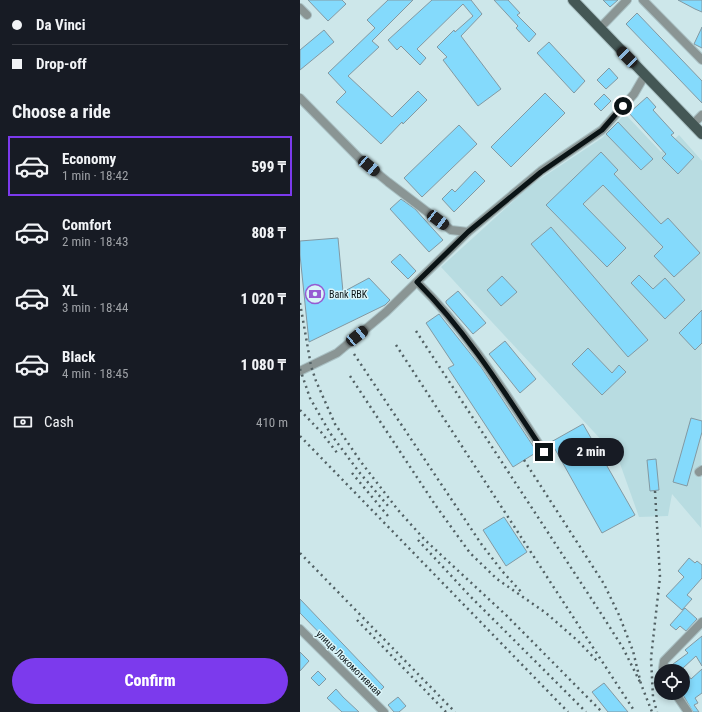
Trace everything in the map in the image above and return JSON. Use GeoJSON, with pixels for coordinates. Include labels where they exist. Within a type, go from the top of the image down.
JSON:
{"type":"FeatureCollection","features":[{"type":"Feature","properties":{"kind":"main road"},"geometry":{"type":"LineString","coordinates":[[572,0],[702,134]]}},
{"type":"Feature","properties":{"kind":"street"},"geometry":{"type":"LineString","coordinates":[[600,28],[627,0]]}},
{"type":"Feature","properties":{"kind":"street"},"geometry":{"type":"LineString","coordinates":[[643,0],[702,60]]}},
{"type":"Feature","properties":{"kind":"street"},"geometry":{"type":"LineString","coordinates":[[300,8],[307,15]]}},
{"type":"Feature","properties":{"kind":"street"},"geometry":{"type":"LineString","coordinates":[[300,371],[337,353],[377,320],[468,232],[541,172],[602,130],[634,94],[645,75]]}},
{"type":"Feature","properties":{"kind":"street"},"geometry":{"type":"LineString","coordinates":[[300,98],[360,159],[388,182],[451,230],[468,232]]}},
{"type":"Feature","properties":{"kind":"street"},"geometry":{"type":"LineString","coordinates":[[693,124],[702,116]]}},
{"type":"Feature","properties":{"kind":"street"},"geometry":{"type":"LineString","coordinates":[[417,282],[439,304],[472,344],[544,452]]}},
{"type":"Feature","properties":{"kind":"street"},"geometry":{"type":"LineString","coordinates":[[664,664],[664,661],[702,622]]}},
{"type":"Feature","properties":{"kind":"street","name":"улица Локомотивная"},"geometry":{"type":"LineString","coordinates":[[300,629],[384,712]]}},
{"type":"Feature","properties":{"kind":"street"},"geometry":{"type":"LineString","coordinates":[[680,700],[688,712]]}},
{"type":"Feature","properties":{"kind":"shaded area"},"geometry":{"type":"Polygon","coordinates":[[[625,114],[661,152],[679,135],[702,161],[701,528],[672,494],[668,516],[639,517],[618,458],[441,267],[531,185],[602,138],[625,114]]]}},
{"type":"Feature","properties":{"kind":"building"},"geometry":{"type":"Polygon","coordinates":[[[308,0],[342,0],[346,4],[328,21],[308,0]]]}},
{"type":"Feature","properties":{"kind":"building"},"geometry":{"type":"Polygon","coordinates":[[[388,0],[413,0],[372,41],[379,47],[348,76],[392,117],[418,91],[427,100],[403,124],[402,122],[381,144],[336,102],[346,92],[328,73],[375,28],[367,20],[388,0]]]}},
{"type":"Feature","properties":{"kind":"building"},"geometry":{"type":"Polygon","coordinates":[[[432,0],[471,0],[482,14],[461,36],[501,89],[478,106],[443,60],[447,57],[437,47],[454,30],[455,32],[473,16],[463,4],[417,49],[426,58],[420,65],[401,46],[397,50],[388,40],[432,0]]]}},
{"type":"Feature","properties":{"kind":"building"},"geometry":{"type":"Polygon","coordinates":[[[494,0],[508,0],[520,13],[517,15],[536,34],[529,42],[516,28],[518,26],[494,0]]]}},
{"type":"Feature","properties":{"kind":"building"},"geometry":{"type":"Polygon","coordinates":[[[603,0],[618,0],[610,7],[603,0]]]}},
{"type":"Feature","properties":{"kind":"building"},"geometry":{"type":"Polygon","coordinates":[[[678,0],[702,0],[702,12],[695,9],[678,0]]]}},
{"type":"Feature","properties":{"kind":"building"},"geometry":{"type":"Polygon","coordinates":[[[637,13],[702,81],[702,103],[626,24],[637,13]]]}},
{"type":"Feature","properties":{"kind":"building"},"geometry":{"type":"Polygon","coordinates":[[[702,27],[702,48],[694,44],[702,27]]]}},
{"type":"Feature","properties":{"kind":"building"},"geometry":{"type":"Polygon","coordinates":[[[324,30],[334,42],[300,70],[300,50],[324,30]]]}},
{"type":"Feature","properties":{"kind":"building"},"geometry":{"type":"Polygon","coordinates":[[[549,42],[585,81],[574,93],[537,53],[549,42]]]}},
{"type":"Feature","properties":{"kind":"building"},"geometry":{"type":"Polygon","coordinates":[[[609,68],[618,78],[606,89],[597,80],[609,68]]]}},
{"type":"Feature","properties":{"kind":"building"},"geometry":{"type":"Polygon","coordinates":[[[545,93],[565,113],[511,167],[491,147],[545,93]]]}},
{"type":"Feature","properties":{"kind":"building"},"geometry":{"type":"Polygon","coordinates":[[[604,94],[611,101],[601,111],[594,104],[604,94]]]}},
{"type":"Feature","properties":{"kind":"building"},"geometry":{"type":"Polygon","coordinates":[[[647,97],[656,107],[653,110],[674,133],[671,135],[694,157],[678,174],[662,158],[666,154],[629,113],[647,97]]]}},
{"type":"Feature","properties":{"kind":"building"},"geometry":{"type":"Polygon","coordinates":[[[618,122],[653,159],[641,170],[606,134],[618,122]]]}},
{"type":"Feature","properties":{"kind":"building"},"geometry":{"type":"Polygon","coordinates":[[[459,125],[477,144],[422,197],[404,178],[459,125]]]}},
{"type":"Feature","properties":{"kind":"building"},"geometry":{"type":"Polygon","coordinates":[[[601,152],[618,170],[614,174],[661,224],[668,218],[700,253],[674,277],[654,256],[663,247],[603,185],[583,204],[626,248],[607,267],[546,205],[601,152]]]}},
{"type":"Feature","properties":{"kind":"building"},"geometry":{"type":"Polygon","coordinates":[[[475,171],[485,181],[454,212],[442,199],[452,189],[455,192],[475,171]]]}},
{"type":"Feature","properties":{"kind":"building"},"geometry":{"type":"Polygon","coordinates":[[[401,199],[415,209],[443,240],[429,252],[390,209],[401,199]]]}},
{"type":"Feature","properties":{"kind":"building"},"geometry":{"type":"Polygon","coordinates":[[[551,227],[648,340],[628,357],[531,244],[551,227]]]}},
{"type":"Feature","properties":{"kind":"building"},"geometry":{"type":"Polygon","coordinates":[[[338,238],[343,292],[369,278],[390,300],[385,305],[309,342],[300,255],[300,241],[338,238]]]}},
{"type":"Feature","properties":{"kind":"building"},"geometry":{"type":"Polygon","coordinates":[[[400,254],[416,271],[408,279],[391,262],[400,254]]]}},
{"type":"Feature","properties":{"kind":"building"},"geometry":{"type":"Polygon","coordinates":[[[639,275],[653,289],[665,278],[685,300],[665,319],[631,283],[639,275]]]}},
{"type":"Feature","properties":{"kind":"building"},"geometry":{"type":"Polygon","coordinates":[[[502,276],[517,292],[501,306],[487,290],[502,276]]]}},
{"type":"Feature","properties":{"kind":"building"},"geometry":{"type":"Polygon","coordinates":[[[458,291],[486,323],[473,334],[446,303],[446,301],[458,291]]]}},
{"type":"Feature","properties":{"kind":"building"},"geometry":{"type":"Polygon","coordinates":[[[702,310],[702,343],[695,350],[679,333],[702,310]]]}},
{"type":"Feature","properties":{"kind":"building"},"geometry":{"type":"Polygon","coordinates":[[[439,314],[481,367],[537,452],[513,467],[448,368],[454,365],[426,323],[439,314]]]}},
{"type":"Feature","properties":{"kind":"building"},"geometry":{"type":"Polygon","coordinates":[[[505,341],[536,379],[520,393],[489,354],[505,341]]]}},
{"type":"Feature","properties":{"kind":"building"},"geometry":{"type":"Polygon","coordinates":[[[588,348],[612,373],[619,365],[626,372],[602,395],[572,364],[588,348]]]}},
{"type":"Feature","properties":{"kind":"building"},"geometry":{"type":"Polygon","coordinates":[[[691,418],[702,421],[702,432],[687,486],[673,482],[691,418]]]}},
{"type":"Feature","properties":{"kind":"building"},"geometry":{"type":"Polygon","coordinates":[[[583,424],[635,515],[602,533],[551,442],[583,424]]]}},
{"type":"Feature","properties":{"kind":"building"},"geometry":{"type":"Polygon","coordinates":[[[656,459],[659,490],[650,491],[647,460],[656,459]]]}},
{"type":"Feature","properties":{"kind":"building"},"geometry":{"type":"Polygon","coordinates":[[[504,517],[527,552],[506,566],[483,530],[504,517]]]}},
{"type":"Feature","properties":{"kind":"building"},"geometry":{"type":"Polygon","coordinates":[[[689,558],[695,563],[697,561],[702,565],[702,578],[687,595],[692,599],[682,610],[666,596],[684,577],[678,571],[689,558]]]}},
{"type":"Feature","properties":{"kind":"building"},"geometry":{"type":"Polygon","coordinates":[[[300,599],[384,687],[378,693],[300,613],[300,599]]]}},
{"type":"Feature","properties":{"kind":"building"},"geometry":{"type":"Polygon","coordinates":[[[685,608],[697,619],[686,631],[680,626],[676,630],[670,625],[685,608]]]}},
{"type":"Feature","properties":{"kind":"building"},"geometry":{"type":"Polygon","coordinates":[[[702,636],[702,666],[696,656],[687,664],[673,664],[688,653],[685,650],[702,636]]]}},
{"type":"Feature","properties":{"kind":"building"},"geometry":{"type":"Polygon","coordinates":[[[300,652],[309,661],[300,671],[300,652]]]}},
{"type":"Feature","properties":{"kind":"building"},"geometry":{"type":"Polygon","coordinates":[[[702,669],[702,693],[695,698],[698,703],[694,705],[699,712],[693,712],[686,700],[690,700],[690,678],[691,679],[702,669]]]}},
{"type":"Feature","properties":{"kind":"building"},"geometry":{"type":"Polygon","coordinates":[[[318,671],[326,679],[319,686],[311,678],[318,671]]]}},
{"type":"Feature","properties":{"kind":"building"},"geometry":{"type":"Polygon","coordinates":[[[604,683],[628,712],[608,712],[592,692],[604,683]]]}},
{"type":"Feature","properties":{"kind":"building"},"geometry":{"type":"Polygon","coordinates":[[[336,689],[359,712],[342,712],[327,698],[336,689]]]}},
{"type":"Feature","properties":{"kind":"building"},"geometry":{"type":"Polygon","coordinates":[[[398,697],[406,706],[399,712],[394,712],[388,705],[398,697]]]}},
{"type":"Feature","properties":{"kind":"railway"},"geometry":{"type":"LineString","coordinates":[[300,303],[311,366],[316,381],[335,424],[361,462],[398,510],[425,540],[507,616],[602,712]]}},
{"type":"Feature","properties":{"kind":"railway"},"geometry":{"type":"LineString","coordinates":[[416,331],[602,615],[623,648],[641,684]]}},
{"type":"Feature","properties":{"kind":"railway"},"geometry":{"type":"LineString","coordinates":[[396,345],[635,712]]}},
{"type":"Feature","properties":{"kind":"railway"},"geometry":{"type":"LineString","coordinates":[[354,354],[482,545],[502,571],[523,594]]}},
{"type":"Feature","properties":{"kind":"railway"},"geometry":{"type":"LineString","coordinates":[[300,369],[310,398],[330,433],[359,472],[389,507]]}},
{"type":"Feature","properties":{"kind":"railway"},"geometry":{"type":"LineString","coordinates":[[350,376],[436,506],[470,553],[497,579],[546,613],[578,641],[598,662]]}},
{"type":"Feature","properties":{"kind":"railway"},"geometry":{"type":"LineString","coordinates":[[300,410],[321,432],[338,454]]}},
{"type":"Feature","properties":{"kind":"railway"},"geometry":{"type":"LineString","coordinates":[[300,436],[568,712]]}},
{"type":"Feature","properties":{"kind":"railway"},"geometry":{"type":"LineString","coordinates":[[524,460],[604,584],[619,615],[633,651],[641,684],[652,712]]}},
{"type":"Feature","properties":{"kind":"railway"},"geometry":{"type":"LineString","coordinates":[[352,473],[388,516]]}},
{"type":"Feature","properties":{"kind":"railway"},"geometry":{"type":"LineString","coordinates":[[655,491],[660,577],[651,658],[653,697],[657,712]]}},
{"type":"Feature","properties":{"kind":"railway"},"geometry":{"type":"LineString","coordinates":[[418,540],[469,595],[586,712]]}},
{"type":"Feature","properties":{"kind":"railway"},"geometry":{"type":"LineString","coordinates":[[300,553],[455,712]]}},
{"type":"Feature","properties":{"kind":"railway"},"geometry":{"type":"LineString","coordinates":[[357,620],[446,712]]}},
{"type":"Feature","properties":{"kind":"place","name":"Bank RBK"},"geometry":{"type":"Point","coordinates":[315,294]}},
{"type":"Feature","properties":{"kind":"route"},"geometry":{"type":"LineString","coordinates":[[544,452],[472,344],[439,304],[417,282],[468,232],[541,172],[602,130],[623,106]]}}]}
